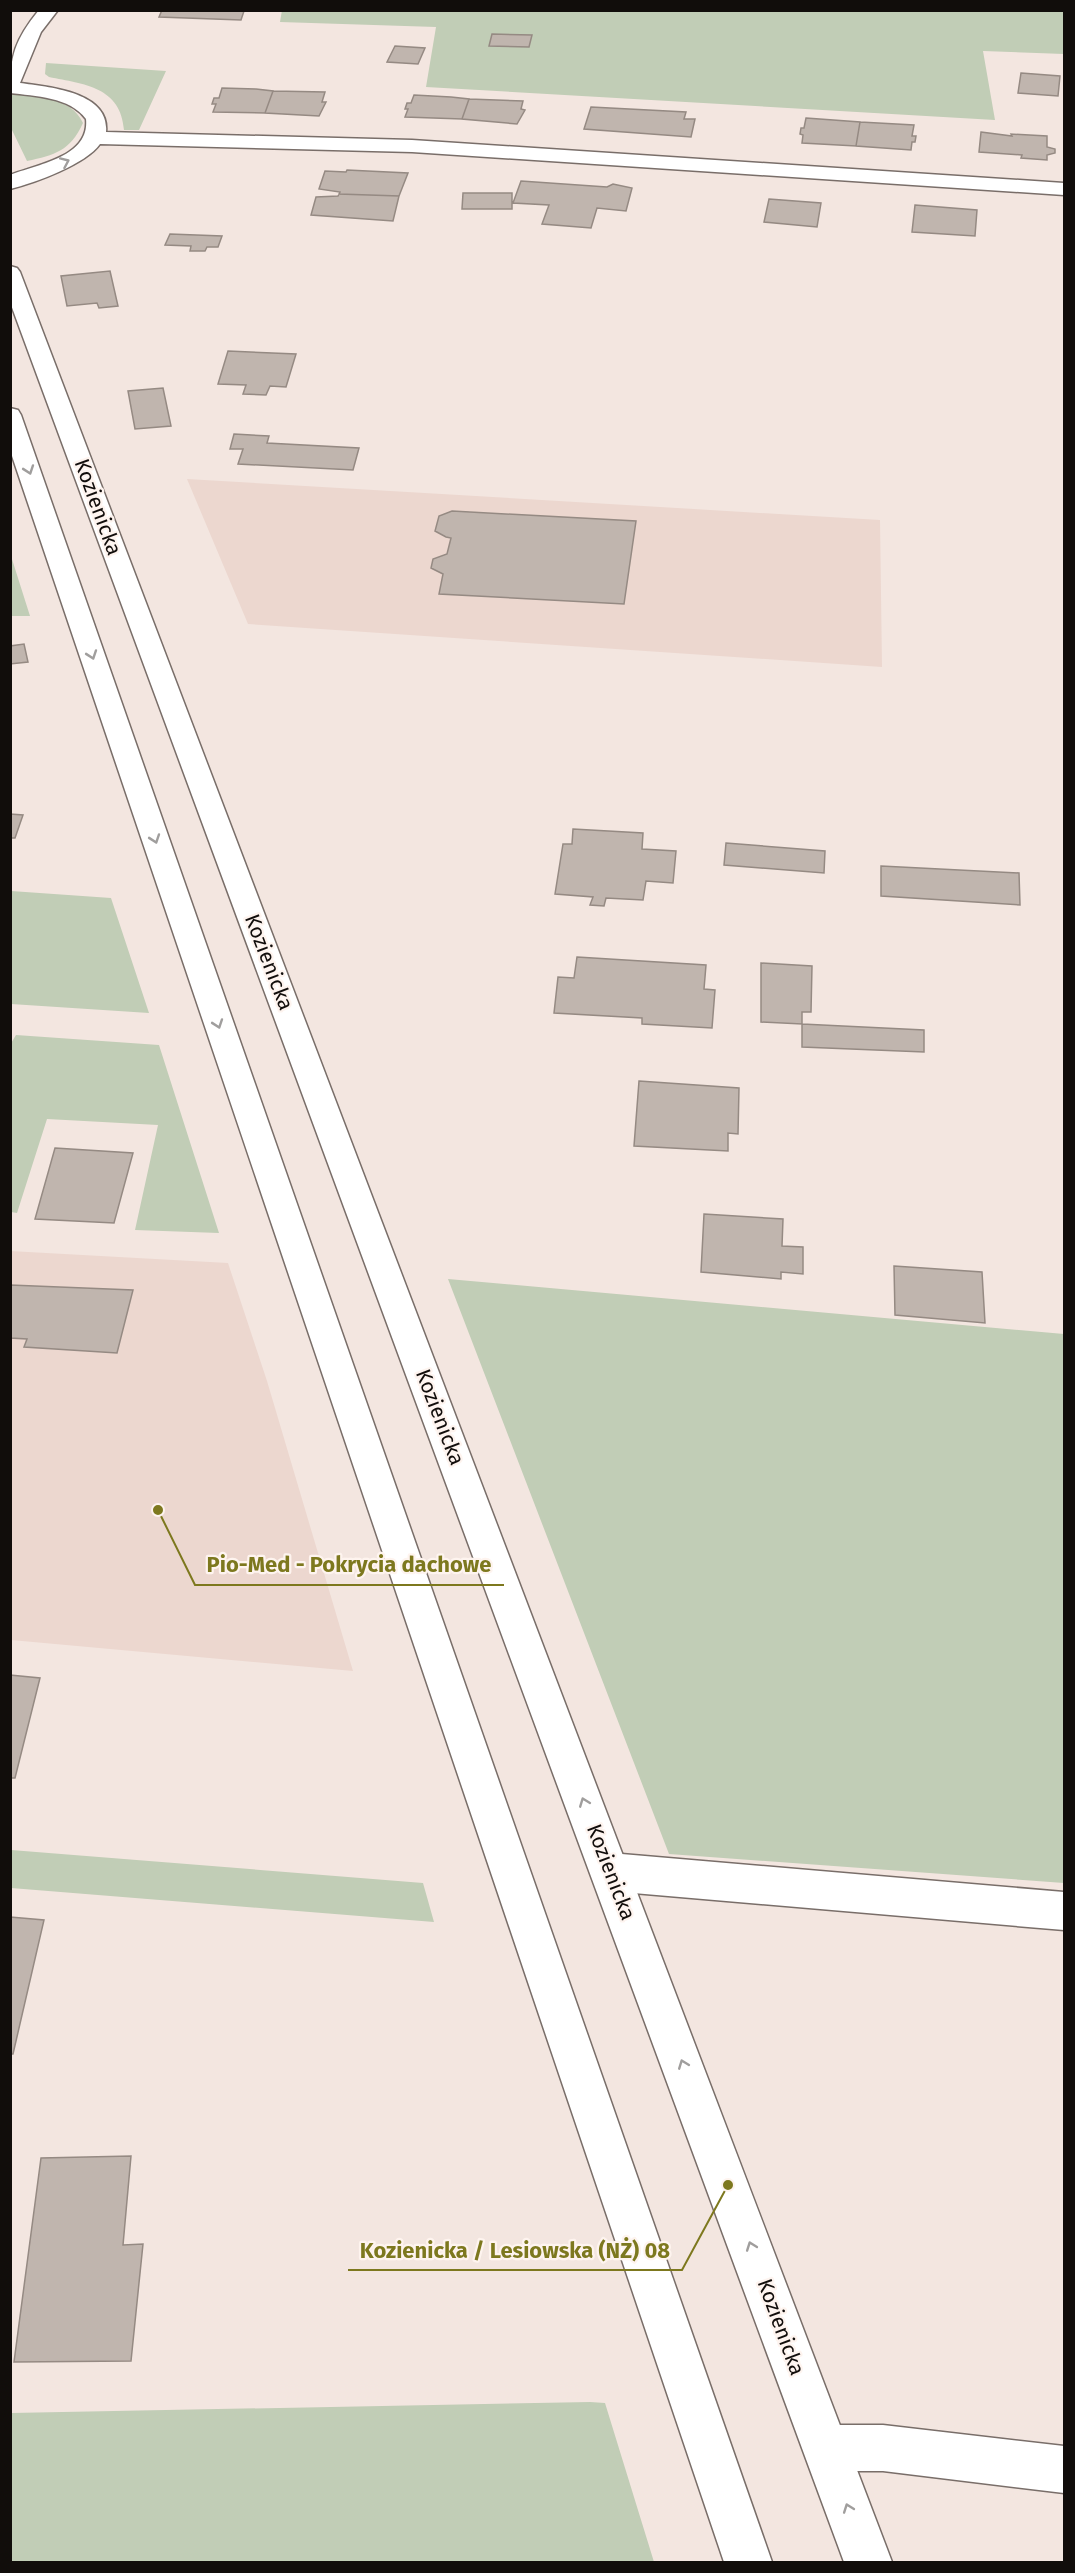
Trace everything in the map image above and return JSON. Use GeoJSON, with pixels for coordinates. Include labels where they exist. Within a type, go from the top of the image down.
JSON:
{"type":"FeatureCollection","features":[{"type":"Feature","properties":{"kind":"main road"},"geometry":{"type":"LineString","coordinates":[[15,179],[75,157],[89,147],[95,138],[98,125],[92,113],[80,104],[47,92],[10,86],[32,32],[49,10]]}},
{"type":"Feature","properties":{"kind":"main road"},"geometry":{"type":"LineString","coordinates":[[95,138],[412,146],[1065,189]]}},
{"type":"Feature","properties":{"kind":"main road","name":"Kozienicka"},"geometry":{"type":"LineString","coordinates":[[10,272],[868,2562]]}},
{"type":"Feature","properties":{"kind":"main road"},"geometry":{"type":"LineString","coordinates":[[10,415],[748,2562]]}},
{"type":"Feature","properties":{"kind":"main road"},"geometry":{"type":"LineString","coordinates":[[610,1872],[1065,1911]]}},
{"type":"Feature","properties":{"kind":"main road"},"geometry":{"type":"LineString","coordinates":[[826,2448],[883,2448],[1065,2470]]}},
{"type":"Feature","properties":{"kind":"shaded area"},"geometry":{"type":"Polygon","coordinates":[[[187,479],[880,520],[882,667],[248,624],[187,479]]]}},
{"type":"Feature","properties":{"kind":"shaded area"},"geometry":{"type":"Polygon","coordinates":[[[10,1251],[228,1263],[267,1381],[353,1671],[11,1640],[10,1251]]]}},
{"type":"Feature","properties":{"kind":"green space"},"geometry":{"type":"Polygon","coordinates":[[[282,10],[1064,10],[1064,54],[983,51],[995,120],[426,87],[436,27],[280,22],[282,10]]]}},
{"type":"Feature","properties":{"kind":"green space"},"geometry":{"type":"Polygon","coordinates":[[[46,63],[166,71],[139,130],[124,130],[116,105],[108,96],[75,82],[49,77],[45,74],[46,63]]]}},
{"type":"Feature","properties":{"kind":"green space"},"geometry":{"type":"Polygon","coordinates":[[[11,94],[42,97],[62,103],[70,107],[83,123],[67,146],[54,154],[27,161],[11,128],[11,94]]]}},
{"type":"Feature","properties":{"kind":"green space"},"geometry":{"type":"Polygon","coordinates":[[[11,556],[30,616],[11,616],[11,556]]]}},
{"type":"Feature","properties":{"kind":"green space"},"geometry":{"type":"Polygon","coordinates":[[[11,891],[111,898],[149,1013],[11,1004],[11,891]]]}},
{"type":"Feature","properties":{"kind":"green space"},"geometry":{"type":"Polygon","coordinates":[[[16,1035],[159,1045],[219,1233],[135,1230],[158,1125],[47,1119],[17,1213],[11,1212],[10,1045],[16,1035]]]}},
{"type":"Feature","properties":{"kind":"green space"},"geometry":{"type":"Polygon","coordinates":[[[448,1279],[1064,1334],[1064,1883],[669,1854],[448,1279]]]}},
{"type":"Feature","properties":{"kind":"green space"},"geometry":{"type":"Polygon","coordinates":[[[11,1850],[423,1883],[434,1922],[11,1888],[11,1850]]]}},
{"type":"Feature","properties":{"kind":"green space"},"geometry":{"type":"Polygon","coordinates":[[[605,2403],[654,2562],[11,2562],[11,2413],[605,2403]]]}},
{"type":"Feature","properties":{"kind":"building"},"geometry":{"type":"Polygon","coordinates":[[[162,10],[244,11],[241,20],[159,17],[162,10]]]}},
{"type":"Feature","properties":{"kind":"building"},"geometry":{"type":"Polygon","coordinates":[[[492,34],[532,35],[529,47],[489,46],[492,34]]]}},
{"type":"Feature","properties":{"kind":"building"},"geometry":{"type":"Polygon","coordinates":[[[395,46],[425,48],[418,64],[387,62],[395,46]]]}},
{"type":"Feature","properties":{"kind":"building"},"geometry":{"type":"Polygon","coordinates":[[[1021,73],[1060,76],[1058,96],[1018,93],[1021,73]]]}},
{"type":"Feature","properties":{"kind":"building"},"geometry":{"type":"Polygon","coordinates":[[[222,88],[273,91],[265,113],[213,112],[216,104],[212,104],[214,98],[219,98],[222,88]]]}},
{"type":"Feature","properties":{"kind":"building"},"geometry":{"type":"Polygon","coordinates":[[[273,91],[325,92],[322,102],[326,102],[319,116],[265,113],[273,91]]]}},
{"type":"Feature","properties":{"kind":"building"},"geometry":{"type":"Polygon","coordinates":[[[414,95],[469,99],[462,119],[405,117],[408,109],[405,109],[407,103],[411,103],[414,95]]]}},
{"type":"Feature","properties":{"kind":"building"},"geometry":{"type":"Polygon","coordinates":[[[469,99],[523,101],[521,109],[525,110],[517,124],[462,119],[469,99]]]}},
{"type":"Feature","properties":{"kind":"building"},"geometry":{"type":"Polygon","coordinates":[[[591,107],[686,112],[684,119],[695,119],[691,137],[584,129],[591,107]]]}},
{"type":"Feature","properties":{"kind":"building"},"geometry":{"type":"Polygon","coordinates":[[[806,118],[860,122],[856,146],[802,143],[803,135],[800,134],[806,118]]]}},
{"type":"Feature","properties":{"kind":"building"},"geometry":{"type":"Polygon","coordinates":[[[860,122],[914,125],[912,136],[916,136],[915,142],[912,142],[911,150],[856,146],[860,122]]]}},
{"type":"Feature","properties":{"kind":"building"},"geometry":{"type":"Polygon","coordinates":[[[981,132],[1012,136],[1011,134],[1047,136],[1047,147],[1055,149],[1055,153],[1047,155],[1047,160],[1021,158],[1022,155],[979,152],[981,132]]]}},
{"type":"Feature","properties":{"kind":"building"},"geometry":{"type":"Polygon","coordinates":[[[347,170],[408,173],[399,196],[339,194],[340,192],[319,189],[325,171],[346,172],[347,170]]]}},
{"type":"Feature","properties":{"kind":"building"},"geometry":{"type":"Polygon","coordinates":[[[521,181],[607,187],[613,184],[632,188],[626,211],[597,208],[591,228],[542,224],[549,205],[513,203],[521,181]]]}},
{"type":"Feature","properties":{"kind":"building"},"geometry":{"type":"Polygon","coordinates":[[[463,193],[512,193],[512,209],[462,209],[463,193]]]}},
{"type":"Feature","properties":{"kind":"building"},"geometry":{"type":"Polygon","coordinates":[[[339,194],[399,196],[393,221],[311,215],[316,197],[338,196],[339,194]]]}},
{"type":"Feature","properties":{"kind":"building"},"geometry":{"type":"Polygon","coordinates":[[[769,199],[821,203],[817,227],[764,222],[769,199]]]}},
{"type":"Feature","properties":{"kind":"building"},"geometry":{"type":"Polygon","coordinates":[[[915,205],[977,210],[975,236],[912,232],[915,205]]]}},
{"type":"Feature","properties":{"kind":"building"},"geometry":{"type":"Polygon","coordinates":[[[170,234],[222,236],[218,247],[207,247],[205,251],[190,251],[191,246],[165,245],[170,234]]]}},
{"type":"Feature","properties":{"kind":"building"},"geometry":{"type":"Polygon","coordinates":[[[110,271],[118,306],[99,308],[97,303],[67,306],[61,276],[110,271]]]}},
{"type":"Feature","properties":{"kind":"building"},"geometry":{"type":"Polygon","coordinates":[[[228,351],[296,354],[286,387],[270,386],[266,395],[243,394],[246,385],[218,384],[228,351]]]}},
{"type":"Feature","properties":{"kind":"building"},"geometry":{"type":"Polygon","coordinates":[[[163,388],[171,426],[135,429],[128,391],[163,388]]]}},
{"type":"Feature","properties":{"kind":"building"},"geometry":{"type":"Polygon","coordinates":[[[234,434],[269,436],[267,443],[359,448],[353,470],[238,464],[243,449],[230,449],[234,434]]]}},
{"type":"Feature","properties":{"kind":"building"},"geometry":{"type":"Polygon","coordinates":[[[452,511],[636,521],[624,604],[439,594],[443,574],[431,568],[433,559],[447,554],[451,538],[435,531],[439,516],[452,511]]]}},
{"type":"Feature","properties":{"kind":"building"},"geometry":{"type":"Polygon","coordinates":[[[24,644],[28,662],[10,664],[10,646],[24,644]]]}},
{"type":"Feature","properties":{"kind":"building"},"geometry":{"type":"Polygon","coordinates":[[[10,814],[23,815],[15,838],[10,838],[10,814]]]}},
{"type":"Feature","properties":{"kind":"building"},"geometry":{"type":"Polygon","coordinates":[[[573,829],[643,833],[642,849],[676,851],[673,883],[646,881],[643,900],[606,898],[604,906],[590,905],[593,897],[555,894],[563,844],[572,844],[573,829]]]}},
{"type":"Feature","properties":{"kind":"building"},"geometry":{"type":"Polygon","coordinates":[[[726,843],[825,851],[824,873],[724,865],[726,843]]]}},
{"type":"Feature","properties":{"kind":"building"},"geometry":{"type":"Polygon","coordinates":[[[881,866],[1019,873],[1020,905],[881,896],[881,866]]]}},
{"type":"Feature","properties":{"kind":"building"},"geometry":{"type":"Polygon","coordinates":[[[577,957],[706,965],[704,989],[715,990],[712,1028],[642,1024],[642,1018],[554,1013],[558,977],[574,978],[577,957]]]}},
{"type":"Feature","properties":{"kind":"building"},"geometry":{"type":"Polygon","coordinates":[[[761,963],[812,966],[811,1012],[802,1012],[802,1024],[761,1022],[761,963]]]}},
{"type":"Feature","properties":{"kind":"building"},"geometry":{"type":"Polygon","coordinates":[[[802,1024],[924,1030],[924,1052],[802,1047],[802,1024]]]}},
{"type":"Feature","properties":{"kind":"building"},"geometry":{"type":"Polygon","coordinates":[[[639,1081],[739,1088],[738,1134],[728,1133],[728,1151],[634,1146],[639,1081]]]}},
{"type":"Feature","properties":{"kind":"building"},"geometry":{"type":"Polygon","coordinates":[[[55,1148],[133,1153],[114,1223],[35,1219],[55,1148]]]}},
{"type":"Feature","properties":{"kind":"building"},"geometry":{"type":"Polygon","coordinates":[[[704,1214],[783,1219],[782,1246],[803,1247],[803,1274],[781,1272],[781,1279],[701,1272],[704,1214]]]}},
{"type":"Feature","properties":{"kind":"building"},"geometry":{"type":"Polygon","coordinates":[[[894,1266],[982,1272],[985,1323],[895,1315],[894,1266]]]}},
{"type":"Feature","properties":{"kind":"building"},"geometry":{"type":"Polygon","coordinates":[[[10,1285],[133,1290],[117,1353],[24,1347],[27,1339],[10,1338],[10,1285]]]}},
{"type":"Feature","properties":{"kind":"building"},"geometry":{"type":"Polygon","coordinates":[[[10,1675],[40,1678],[15,1778],[10,1778],[10,1675]]]}},
{"type":"Feature","properties":{"kind":"building"},"geometry":{"type":"Polygon","coordinates":[[[10,1917],[44,1920],[13,2054],[10,2054],[10,1917]]]}},
{"type":"Feature","properties":{"kind":"building"},"geometry":{"type":"Polygon","coordinates":[[[131,2156],[123,2245],[143,2244],[131,2361],[14,2362],[41,2158],[131,2156]]]}},
{"type":"Feature","properties":{"kind":"place","name":"Pio-Med - Pokrycia dachowe"},"geometry":{"type":"Point","coordinates":[158,1510]}},
{"type":"Feature","properties":{"kind":"place","name":"Kozienicka / Lesiowska (NŻ) 08"},"geometry":{"type":"Point","coordinates":[728,2185]}}]}
